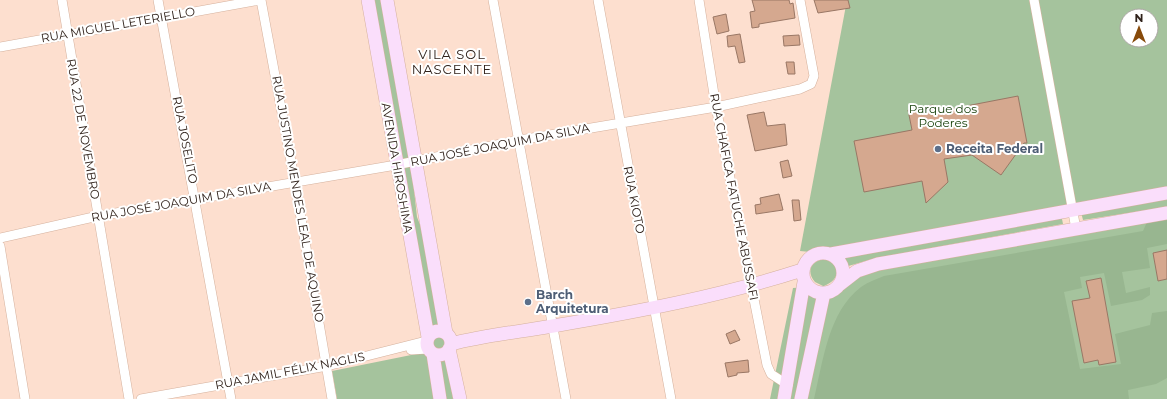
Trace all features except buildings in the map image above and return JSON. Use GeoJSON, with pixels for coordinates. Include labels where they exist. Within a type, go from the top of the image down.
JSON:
{"type":"FeatureCollection","features":[{"type":"Feature","properties":{"kind":"main road","name":"AVENIDA HIROSHIMA"},"geometry":{"type":"LineString","coordinates":[[368,0],[396,165],[440,399]]}},
{"type":"Feature","properties":{"kind":"main road","name":"AVENIDA HIROSHIMA"},"geometry":{"type":"LineString","coordinates":[[387,0],[460,399]]}},
{"type":"Feature","properties":{"kind":"main road"},"geometry":{"type":"LineString","coordinates":[[784,399],[788,385],[804,263],[816,253],[824,252],[831,254],[1167,193]]}},
{"type":"Feature","properties":{"kind":"main road"},"geometry":{"type":"LineString","coordinates":[[803,278],[809,288],[816,292],[824,293],[832,291],[857,271],[878,264],[1167,213]]}},
{"type":"Feature","properties":{"kind":"main road"},"geometry":{"type":"LineString","coordinates":[[831,254],[842,264],[843,279],[839,285]]}},
{"type":"Feature","properties":{"kind":"main road"},"geometry":{"type":"LineString","coordinates":[[449,341],[444,354],[429,345],[438,331],[449,341],[480,337],[553,326],[654,307],[756,284],[803,278]]}},
{"type":"Feature","properties":{"kind":"main road"},"geometry":{"type":"LineString","coordinates":[[801,399],[824,293]]}},
{"type":"Feature","properties":{"kind":"street","name":"RUA 22 DE NOVEMBRO"},"geometry":{"type":"LineString","coordinates":[[62,0],[129,399]]}},
{"type":"Feature","properties":{"kind":"street","name":"RUA JOSELITO"},"geometry":{"type":"LineString","coordinates":[[158,0],[196,200],[231,399]]}},
{"type":"Feature","properties":{"kind":"street","name":"RUA MIGUEL LETERIELLO"},"geometry":{"type":"LineString","coordinates":[[0,47],[261,0]]}},
{"type":"Feature","properties":{"kind":"street","name":"RUA JUSTINO MENDES LEAL DE AQUINO"},"geometry":{"type":"LineString","coordinates":[[261,0],[295,182],[332,399]]}},
{"type":"Feature","properties":{"kind":"street"},"geometry":{"type":"LineString","coordinates":[[493,0],[520,140],[566,399]]}},
{"type":"Feature","properties":{"kind":"street","name":"RUA KIOTO"},"geometry":{"type":"LineString","coordinates":[[598,0],[670,399]]}},
{"type":"Feature","properties":{"kind":"street","name":"RUA CHAFICA FATUCHE ABUSSAFI"},"geometry":{"type":"LineString","coordinates":[[699,0],[716,107],[756,284],[767,365],[771,374],[788,385]]}},
{"type":"Feature","properties":{"kind":"street","name":"RUA JOSÉ JOAQUIM DA SILVA"},"geometry":{"type":"LineString","coordinates":[[0,238],[98,216],[396,165],[619,122],[716,107],[800,89],[811,84],[814,76],[800,0]]}},
{"type":"Feature","properties":{"kind":"street"},"geometry":{"type":"LineString","coordinates":[[1034,0],[1076,229]]}},
{"type":"Feature","properties":{"kind":"street"},"geometry":{"type":"LineString","coordinates":[[0,246],[25,399]]}},
{"type":"Feature","properties":{"kind":"street","name":"RUA JAMIL FÉLIX NAGLIS"},"geometry":{"type":"LineString","coordinates":[[141,399],[327,366],[391,351],[429,345]]}},
{"type":"Feature","properties":{"kind":"green space"},"geometry":{"type":"Polygon","coordinates":[[[372,0],[381,0],[411,163],[417,217],[425,237],[442,329],[429,332],[372,0]]]}},
{"type":"Feature","properties":{"kind":"green space","name":"Parque dos Poderes"},"geometry":{"type":"Polygon","coordinates":[[[847,0],[1167,0],[1167,193],[831,254],[800,251],[847,0]]]}},
{"type":"Feature","properties":{"kind":"green space"},"geometry":{"type":"Polygon","coordinates":[[[1167,197],[1167,207],[1083,220],[1081,212],[1167,197]]]}},
{"type":"Feature","properties":{"kind":"green space"},"geometry":{"type":"Polygon","coordinates":[[[1167,213],[1167,399],[770,399],[793,288],[823,286],[815,282],[810,273],[812,265],[819,260],[1061,214],[1063,224],[876,258],[838,269],[834,280],[824,286],[839,285],[857,271],[1167,213]]]}},
{"type":"Feature","properties":{"kind":"green space"},"geometry":{"type":"Polygon","coordinates":[[[1167,219],[1167,244],[1147,248],[1150,268],[1122,272],[1126,293],[1150,287],[1150,295],[1142,300],[1111,306],[1104,273],[1080,277],[1082,288],[1064,292],[1080,369],[1121,364],[1115,334],[1150,325],[1152,313],[1167,311],[1167,378],[1156,384],[1128,390],[1129,399],[814,399],[828,338],[841,310],[850,297],[861,287],[884,276],[1143,231],[1147,222],[1167,219]]]}},
{"type":"Feature","properties":{"kind":"green space"},"geometry":{"type":"Polygon","coordinates":[[[438,334],[444,337],[447,343],[444,349],[438,352],[432,349],[429,343],[432,337],[438,334]]]}},
{"type":"Feature","properties":{"kind":"green space"},"geometry":{"type":"Polygon","coordinates":[[[421,353],[428,357],[434,399],[337,399],[332,371],[421,353]]]}},
{"type":"Feature","properties":{"kind":"green space"},"geometry":{"type":"Polygon","coordinates":[[[447,359],[453,399],[443,399],[436,361],[447,359]]]}},
{"type":"Feature","properties":{"kind":"place","name":"Receita Federal"},"geometry":{"type":"Point","coordinates":[938,149]}},
{"type":"Feature","properties":{"kind":"place","name":"Barch Arquitetura"},"geometry":{"type":"Point","coordinates":[528,302]}},
{"type":"Feature","properties":{"kind":"district","name":"VILA SOL NASCENTE"},"geometry":{"type":"Point","coordinates":[452,62]}}]}
